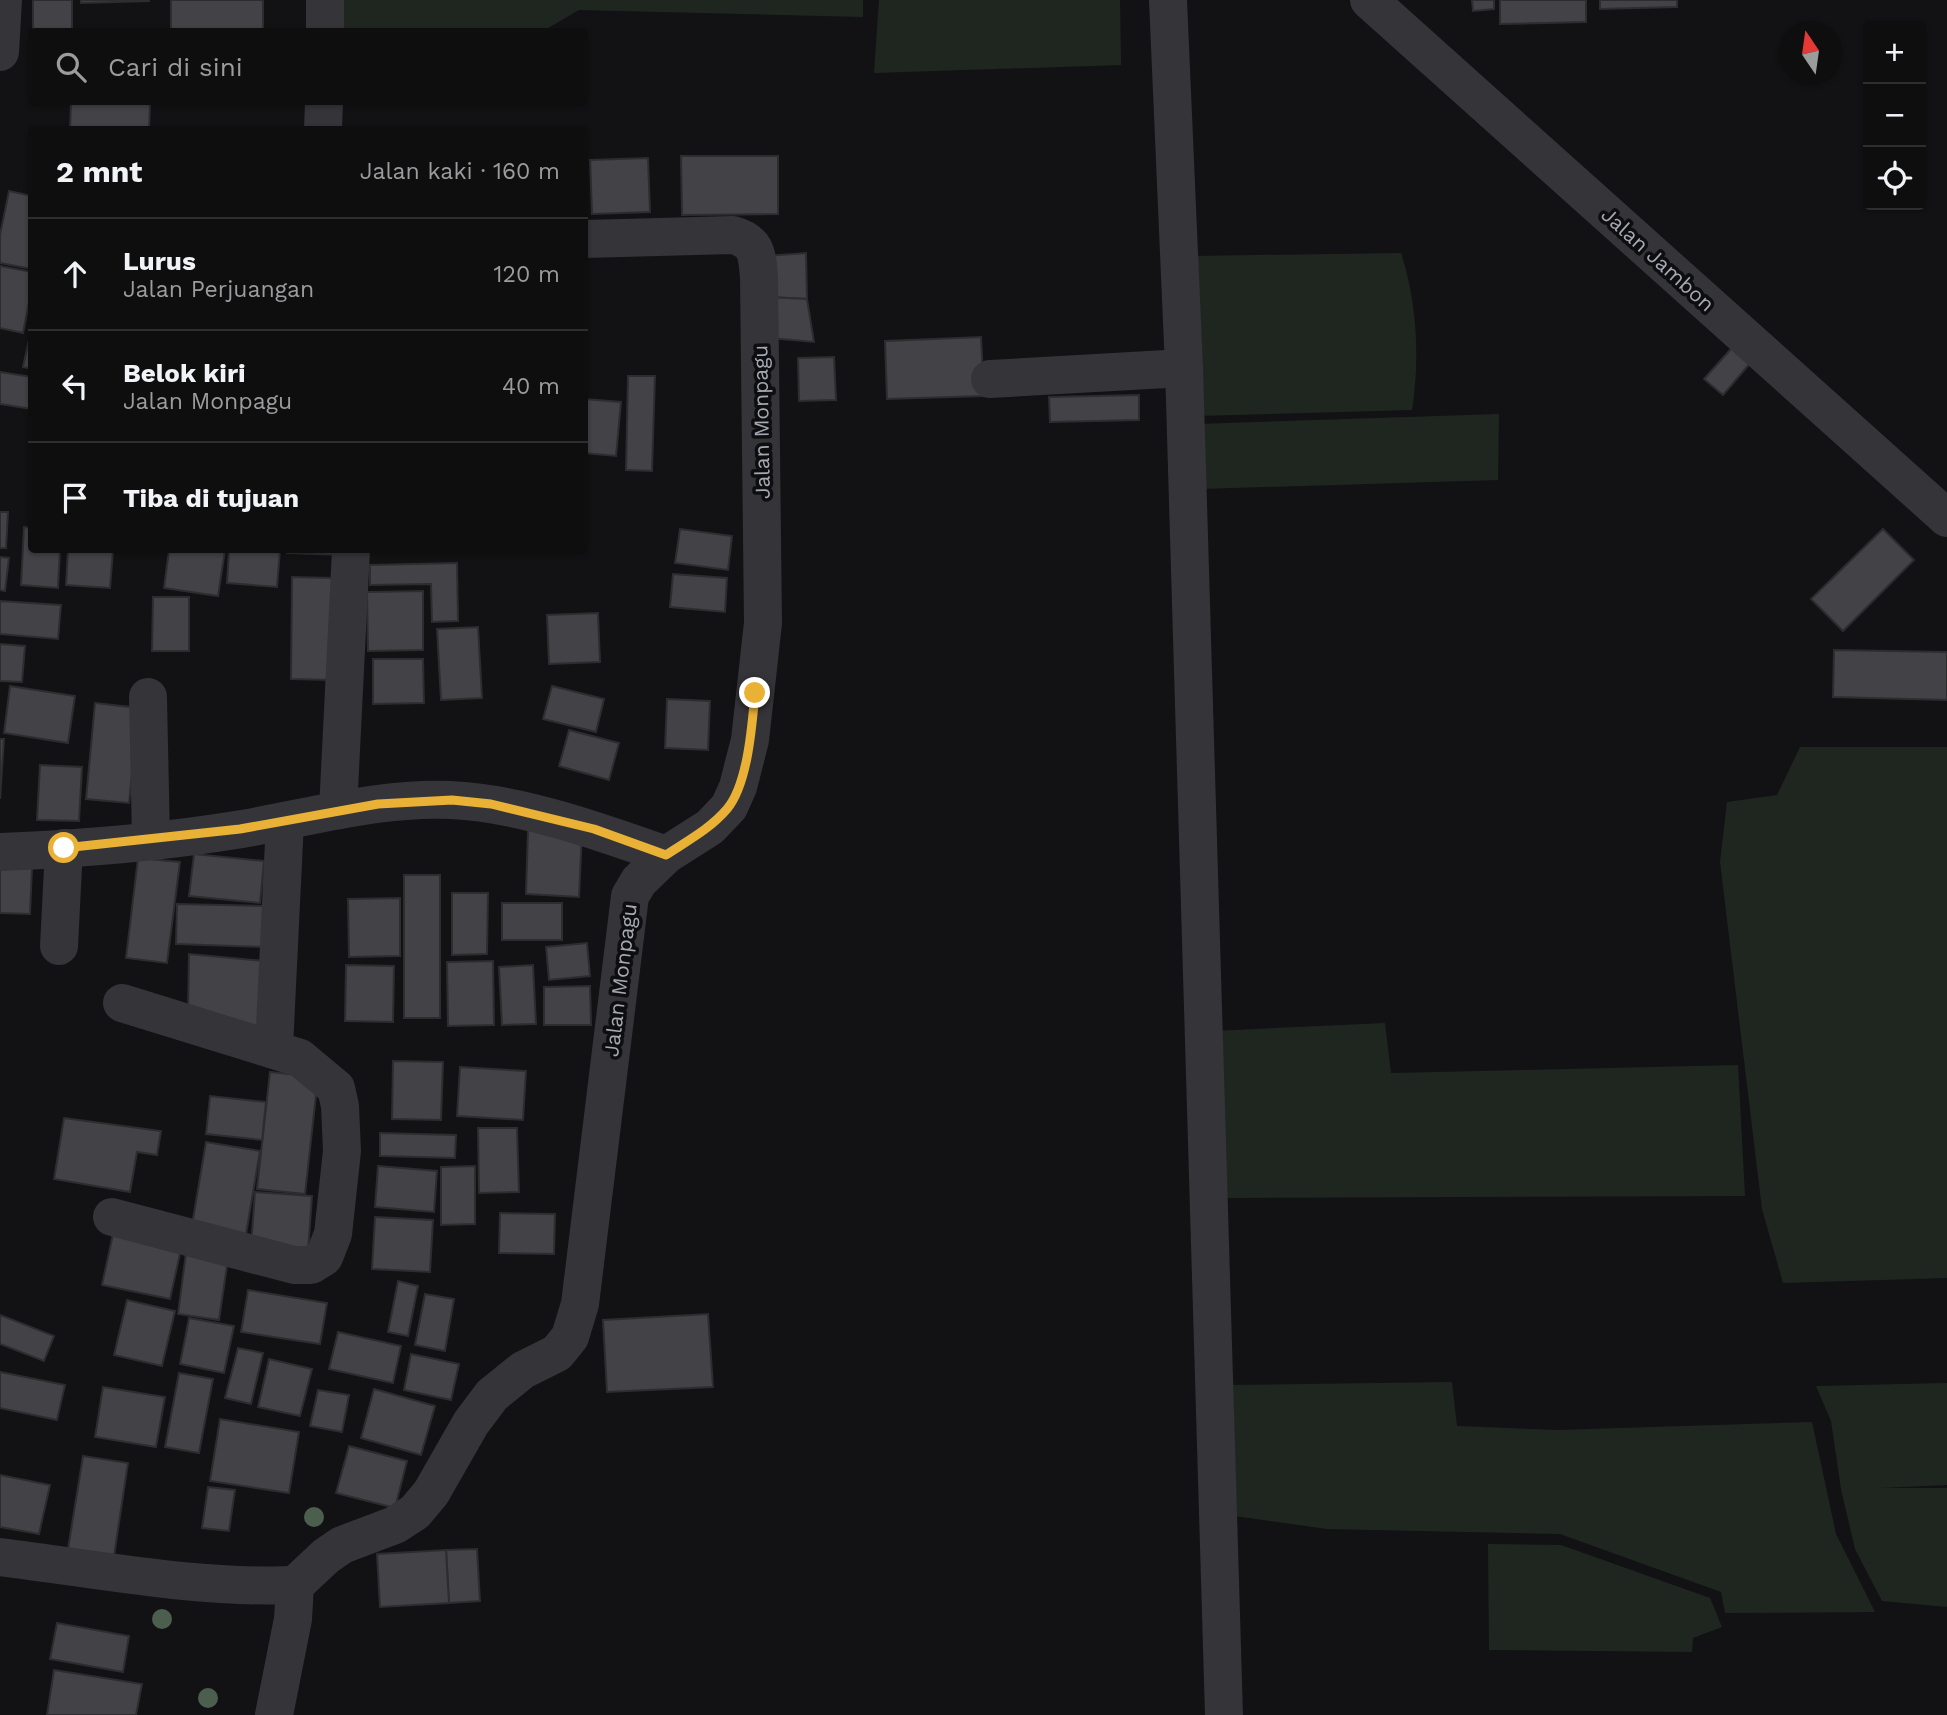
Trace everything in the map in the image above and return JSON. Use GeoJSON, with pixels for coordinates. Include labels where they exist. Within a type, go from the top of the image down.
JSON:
{"type":"FeatureCollection","features":[{"type":"Feature","properties":{"kind":"street"},"geometry":{"type":"LineString","coordinates":[[0,52],[3,0]]}},
{"type":"Feature","properties":{"kind":"street"},"geometry":{"type":"LineString","coordinates":[[325,0],[325,28]]}},
{"type":"Feature","properties":{"kind":"street"},"geometry":{"type":"LineString","coordinates":[[1168,0],[1184,368],[1224,1715]]}},
{"type":"Feature","properties":{"kind":"street","name":"Jalan Jambon"},"geometry":{"type":"LineString","coordinates":[[1368,0],[1947,518]]}},
{"type":"Feature","properties":{"kind":"street"},"geometry":{"type":"LineString","coordinates":[[323,126],[324,105]]}},
{"type":"Feature","properties":{"kind":"street","name":"Jalan Monpagu"},"geometry":{"type":"LineString","coordinates":[[295,1585],[342,1545],[395,1525],[415,1512],[431,1493],[471,1423],[492,1395],[523,1370],[557,1353],[570,1337],[580,1304],[630,896],[639,881],[666,855],[710,827],[729,807],[738,787],[750,740],[763,623],[759,278],[756,252],[747,239],[733,234],[588,239]]}},
{"type":"Feature","properties":{"kind":"street"},"geometry":{"type":"LineString","coordinates":[[989,379],[1184,368]]}},
{"type":"Feature","properties":{"kind":"street"},"geometry":{"type":"LineString","coordinates":[[338,810],[351,553]]}},
{"type":"Feature","properties":{"kind":"street"},"geometry":{"type":"LineString","coordinates":[[148,697],[151,840]]}},
{"type":"Feature","properties":{"kind":"street"},"geometry":{"type":"LineString","coordinates":[[0,852],[151,840],[240,829],[338,810],[452,800],[491,804],[594,829],[666,855]]}},
{"type":"Feature","properties":{"kind":"street"},"geometry":{"type":"LineString","coordinates":[[274,1048],[285,821]]}},
{"type":"Feature","properties":{"kind":"street"},"geometry":{"type":"LineString","coordinates":[[59,946],[64,848]]}},
{"type":"Feature","properties":{"kind":"street"},"geometry":{"type":"LineString","coordinates":[[112,1217],[293,1265],[311,1265],[324,1257],[333,1234],[342,1151],[340,1106],[336,1088],[300,1058],[122,1003]]}},
{"type":"Feature","properties":{"kind":"street"},"geometry":{"type":"LineString","coordinates":[[0,1557],[151,1578],[253,1587],[295,1585],[293,1619],[274,1715]]}},
{"type":"Feature","properties":{"kind":"shaded area"},"geometry":{"type":"Polygon","coordinates":[[[344,0],[863,0],[863,17],[579,10],[548,28],[343,28],[344,0]]]}},
{"type":"Feature","properties":{"kind":"shaded area"},"geometry":{"type":"Polygon","coordinates":[[[879,0],[1120,0],[1121,65],[874,73],[879,0]]]}},
{"type":"Feature","properties":{"kind":"shaded area"},"geometry":{"type":"Polygon","coordinates":[[[1401,253],[1411,291],[1416,331],[1412,410],[1196,416],[1193,256],[1401,253]]]}},
{"type":"Feature","properties":{"kind":"shaded area"},"geometry":{"type":"Polygon","coordinates":[[[1499,414],[1498,480],[1200,489],[1198,424],[1499,414]]]}},
{"type":"Feature","properties":{"kind":"shaded area"},"geometry":{"type":"Polygon","coordinates":[[[1800,747],[1947,747],[1947,1278],[1783,1283],[1762,1209],[1720,862],[1727,802],[1777,795],[1800,747]]]}},
{"type":"Feature","properties":{"kind":"shaded area"},"geometry":{"type":"Polygon","coordinates":[[[1385,1023],[1391,1073],[1738,1065],[1745,1196],[1224,1198],[1212,1031],[1385,1023]]]}},
{"type":"Feature","properties":{"kind":"shaded area"},"geometry":{"type":"Polygon","coordinates":[[[1452,1382],[1457,1426],[1557,1430],[1812,1422],[1836,1534],[1875,1612],[1725,1613],[1721,1592],[1560,1534],[1327,1529],[1227,1515],[1225,1385],[1452,1382]]]}},
{"type":"Feature","properties":{"kind":"shaded area"},"geometry":{"type":"Polygon","coordinates":[[[1947,1383],[1947,1485],[1880,1488],[1947,1488],[1947,1607],[1882,1601],[1855,1549],[1841,1489],[1831,1421],[1816,1386],[1947,1383]]]}},
{"type":"Feature","properties":{"kind":"shaded area"},"geometry":{"type":"Polygon","coordinates":[[[1488,1544],[1561,1545],[1710,1598],[1722,1627],[1693,1638],[1692,1652],[1489,1650],[1488,1544]]]}},
{"type":"Feature","properties":{"kind":"building"},"geometry":{"type":"Polygon","coordinates":[[[33,0],[72,0],[72,28],[33,28],[33,0]]]}},
{"type":"Feature","properties":{"kind":"building"},"geometry":{"type":"Polygon","coordinates":[[[81,0],[149,0],[149,1],[81,3],[81,0]]]}},
{"type":"Feature","properties":{"kind":"building"},"geometry":{"type":"Polygon","coordinates":[[[171,0],[263,0],[263,28],[171,28],[171,0]]]}},
{"type":"Feature","properties":{"kind":"building"},"geometry":{"type":"Polygon","coordinates":[[[1472,0],[1494,0],[1494,9],[1473,11],[1472,0]]]}},
{"type":"Feature","properties":{"kind":"building"},"geometry":{"type":"Polygon","coordinates":[[[1500,0],[1586,0],[1586,22],[1500,24],[1500,0]]]}},
{"type":"Feature","properties":{"kind":"building"},"geometry":{"type":"Polygon","coordinates":[[[1600,0],[1677,0],[1677,7],[1600,9],[1600,0]]]}},
{"type":"Feature","properties":{"kind":"building"},"geometry":{"type":"Polygon","coordinates":[[[71,105],[150,105],[149,126],[70,126],[71,105]]]}},
{"type":"Feature","properties":{"kind":"building"},"geometry":{"type":"Polygon","coordinates":[[[681,156],[778,156],[778,214],[682,215],[681,156]]]}},
{"type":"Feature","properties":{"kind":"building"},"geometry":{"type":"Polygon","coordinates":[[[648,158],[650,212],[592,214],[590,160],[648,158]]]}},
{"type":"Feature","properties":{"kind":"building"},"geometry":{"type":"Polygon","coordinates":[[[9,191],[28,195],[28,268],[0,263],[0,235],[9,191]]]}},
{"type":"Feature","properties":{"kind":"building"},"geometry":{"type":"Polygon","coordinates":[[[806,253],[807,299],[768,297],[766,256],[806,253]]]}},
{"type":"Feature","properties":{"kind":"building"},"geometry":{"type":"Polygon","coordinates":[[[0,266],[28,271],[28,307],[23,333],[0,328],[0,266]]]}},
{"type":"Feature","properties":{"kind":"building"},"geometry":{"type":"Polygon","coordinates":[[[768,297],[807,299],[814,342],[770,338],[768,297]]]}},
{"type":"Feature","properties":{"kind":"building"},"geometry":{"type":"Polygon","coordinates":[[[981,337],[984,396],[887,399],[885,341],[981,337]]]}},
{"type":"Feature","properties":{"kind":"building"},"geometry":{"type":"Polygon","coordinates":[[[1739,340],[1757,355],[1723,395],[1704,379],[1739,340]]]}},
{"type":"Feature","properties":{"kind":"building"},"geometry":{"type":"Polygon","coordinates":[[[28,344],[28,368],[23,367],[28,344]]]}},
{"type":"Feature","properties":{"kind":"building"},"geometry":{"type":"Polygon","coordinates":[[[834,357],[836,400],[799,401],[798,358],[834,357]]]}},
{"type":"Feature","properties":{"kind":"building"},"geometry":{"type":"Polygon","coordinates":[[[0,372],[28,376],[28,408],[0,404],[0,372]]]}},
{"type":"Feature","properties":{"kind":"building"},"geometry":{"type":"Polygon","coordinates":[[[628,376],[655,376],[652,471],[626,470],[628,376]]]}},
{"type":"Feature","properties":{"kind":"building"},"geometry":{"type":"Polygon","coordinates":[[[1139,395],[1139,420],[1050,422],[1049,397],[1139,395]]]}},
{"type":"Feature","properties":{"kind":"building"},"geometry":{"type":"Polygon","coordinates":[[[588,399],[621,402],[616,456],[588,453],[588,399]]]}},
{"type":"Feature","properties":{"kind":"building"},"geometry":{"type":"Polygon","coordinates":[[[0,512],[8,512],[6,548],[0,548],[0,512]]]}},
{"type":"Feature","properties":{"kind":"building"},"geometry":{"type":"Polygon","coordinates":[[[24,527],[28,528],[28,553],[60,553],[58,588],[21,585],[24,527]]]}},
{"type":"Feature","properties":{"kind":"building"},"geometry":{"type":"Polygon","coordinates":[[[680,529],[732,536],[728,570],[675,563],[680,529]]]}},
{"type":"Feature","properties":{"kind":"building"},"geometry":{"type":"Polygon","coordinates":[[[1883,529],[1914,560],[1843,631],[1811,599],[1883,529]]]}},
{"type":"Feature","properties":{"kind":"building"},"geometry":{"type":"Polygon","coordinates":[[[68,553],[113,553],[110,588],[66,585],[68,553]]]}},
{"type":"Feature","properties":{"kind":"building"},"geometry":{"type":"Polygon","coordinates":[[[169,553],[225,553],[218,596],[164,588],[169,553]]]}},
{"type":"Feature","properties":{"kind":"building"},"geometry":{"type":"Polygon","coordinates":[[[229,553],[280,553],[277,587],[227,583],[229,553]]]}},
{"type":"Feature","properties":{"kind":"building"},"geometry":{"type":"Polygon","coordinates":[[[287,553],[342,553],[342,555],[287,553]]]}},
{"type":"Feature","properties":{"kind":"building"},"geometry":{"type":"Polygon","coordinates":[[[0,557],[9,558],[5,591],[0,590],[0,557]]]}},
{"type":"Feature","properties":{"kind":"building"},"geometry":{"type":"Polygon","coordinates":[[[457,563],[458,621],[432,622],[431,584],[370,585],[370,565],[457,563]]]}},
{"type":"Feature","properties":{"kind":"building"},"geometry":{"type":"Polygon","coordinates":[[[673,574],[727,578],[725,612],[670,607],[673,574]]]}},
{"type":"Feature","properties":{"kind":"building"},"geometry":{"type":"Polygon","coordinates":[[[292,577],[333,578],[332,680],[291,679],[292,577]]]}},
{"type":"Feature","properties":{"kind":"building"},"geometry":{"type":"Polygon","coordinates":[[[423,591],[423,650],[368,651],[367,592],[423,591]]]}},
{"type":"Feature","properties":{"kind":"building"},"geometry":{"type":"Polygon","coordinates":[[[153,597],[189,597],[189,651],[152,651],[153,597]]]}},
{"type":"Feature","properties":{"kind":"building"},"geometry":{"type":"Polygon","coordinates":[[[0,601],[61,605],[58,639],[0,634],[0,601]]]}},
{"type":"Feature","properties":{"kind":"building"},"geometry":{"type":"Polygon","coordinates":[[[598,613],[600,662],[549,664],[547,615],[598,613]]]}},
{"type":"Feature","properties":{"kind":"building"},"geometry":{"type":"Polygon","coordinates":[[[478,627],[482,698],[441,700],[437,629],[478,627]]]}},
{"type":"Feature","properties":{"kind":"building"},"geometry":{"type":"Polygon","coordinates":[[[0,644],[25,646],[22,682],[0,681],[0,644]]]}},
{"type":"Feature","properties":{"kind":"building"},"geometry":{"type":"Polygon","coordinates":[[[1834,650],[1947,652],[1947,700],[1833,697],[1834,650]]]}},
{"type":"Feature","properties":{"kind":"building"},"geometry":{"type":"Polygon","coordinates":[[[373,659],[423,659],[424,703],[373,704],[373,659]]]}},
{"type":"Feature","properties":{"kind":"building"},"geometry":{"type":"Polygon","coordinates":[[[10,686],[75,696],[68,743],[4,733],[10,686]]]}},
{"type":"Feature","properties":{"kind":"building"},"geometry":{"type":"Polygon","coordinates":[[[552,686],[604,699],[596,732],[543,719],[552,686]]]}},
{"type":"Feature","properties":{"kind":"building"},"geometry":{"type":"Polygon","coordinates":[[[667,699],[710,701],[708,750],[665,748],[667,699]]]}},
{"type":"Feature","properties":{"kind":"building"},"geometry":{"type":"Polygon","coordinates":[[[95,703],[139,708],[129,803],[86,799],[95,703]]]}},
{"type":"Feature","properties":{"kind":"building"},"geometry":{"type":"Polygon","coordinates":[[[569,730],[619,743],[609,780],[559,766],[569,730]]]}},
{"type":"Feature","properties":{"kind":"building"},"geometry":{"type":"Polygon","coordinates":[[[0,739],[4,739],[0,799],[0,739]]]}},
{"type":"Feature","properties":{"kind":"building"},"geometry":{"type":"Polygon","coordinates":[[[40,765],[82,767],[79,821],[37,820],[40,765]]]}},
{"type":"Feature","properties":{"kind":"building"},"geometry":{"type":"Polygon","coordinates":[[[528,830],[582,833],[579,897],[526,894],[528,830]]]}},
{"type":"Feature","properties":{"kind":"building"},"geometry":{"type":"Polygon","coordinates":[[[194,854],[264,861],[260,903],[189,896],[194,854]]]}},
{"type":"Feature","properties":{"kind":"building"},"geometry":{"type":"Polygon","coordinates":[[[138,858],[180,862],[167,963],[126,958],[138,858]]]}},
{"type":"Feature","properties":{"kind":"building"},"geometry":{"type":"Polygon","coordinates":[[[0,866],[32,868],[30,914],[0,913],[0,866]]]}},
{"type":"Feature","properties":{"kind":"building"},"geometry":{"type":"Polygon","coordinates":[[[404,875],[440,875],[440,1018],[404,1018],[404,875]]]}},
{"type":"Feature","properties":{"kind":"building"},"geometry":{"type":"Polygon","coordinates":[[[452,893],[488,893],[487,954],[452,955],[452,893]]]}},
{"type":"Feature","properties":{"kind":"building"},"geometry":{"type":"Polygon","coordinates":[[[400,898],[400,956],[349,957],[348,899],[400,898]]]}},
{"type":"Feature","properties":{"kind":"building"},"geometry":{"type":"Polygon","coordinates":[[[502,903],[562,903],[562,940],[502,940],[502,903]]]}},
{"type":"Feature","properties":{"kind":"building"},"geometry":{"type":"Polygon","coordinates":[[[177,904],[264,906],[263,947],[176,944],[177,904]]]}},
{"type":"Feature","properties":{"kind":"building"},"geometry":{"type":"Polygon","coordinates":[[[587,943],[590,976],[549,980],[546,947],[587,943]]]}},
{"type":"Feature","properties":{"kind":"building"},"geometry":{"type":"Polygon","coordinates":[[[189,954],[265,961],[259,1030],[188,1013],[189,954]]]}},
{"type":"Feature","properties":{"kind":"building"},"geometry":{"type":"Polygon","coordinates":[[[493,961],[494,1025],[448,1026],[447,962],[493,961]]]}},
{"type":"Feature","properties":{"kind":"building"},"geometry":{"type":"Polygon","coordinates":[[[346,965],[394,966],[393,1022],[345,1021],[346,965]]]}},
{"type":"Feature","properties":{"kind":"building"},"geometry":{"type":"Polygon","coordinates":[[[533,965],[536,1024],[502,1025],[499,967],[533,965]]]}},
{"type":"Feature","properties":{"kind":"building"},"geometry":{"type":"Polygon","coordinates":[[[590,986],[591,1025],[544,1025],[544,987],[590,986]]]}},
{"type":"Feature","properties":{"kind":"building"},"geometry":{"type":"Polygon","coordinates":[[[393,1061],[443,1062],[441,1120],[392,1119],[393,1061]]]}},
{"type":"Feature","properties":{"kind":"building"},"geometry":{"type":"Polygon","coordinates":[[[460,1067],[526,1071],[523,1120],[457,1116],[460,1067]]]}},
{"type":"Feature","properties":{"kind":"building"},"geometry":{"type":"Polygon","coordinates":[[[270,1072],[318,1077],[305,1194],[257,1189],[270,1072]]]}},
{"type":"Feature","properties":{"kind":"building"},"geometry":{"type":"Polygon","coordinates":[[[210,1096],[266,1102],[262,1140],[206,1134],[210,1096]]]}},
{"type":"Feature","properties":{"kind":"building"},"geometry":{"type":"Polygon","coordinates":[[[64,1118],[161,1131],[157,1155],[137,1152],[130,1192],[54,1179],[64,1118]]]}},
{"type":"Feature","properties":{"kind":"building"},"geometry":{"type":"Polygon","coordinates":[[[478,1128],[517,1128],[519,1192],[479,1193],[478,1128]]]}},
{"type":"Feature","properties":{"kind":"building"},"geometry":{"type":"Polygon","coordinates":[[[380,1133],[456,1135],[455,1158],[380,1156],[380,1133]]]}},
{"type":"Feature","properties":{"kind":"building"},"geometry":{"type":"Polygon","coordinates":[[[206,1142],[260,1151],[245,1240],[191,1231],[206,1142]]]}},
{"type":"Feature","properties":{"kind":"building"},"geometry":{"type":"Polygon","coordinates":[[[378,1166],[437,1171],[434,1212],[375,1207],[378,1166]]]}},
{"type":"Feature","properties":{"kind":"building"},"geometry":{"type":"Polygon","coordinates":[[[475,1166],[475,1224],[441,1225],[441,1167],[475,1166]]]}},
{"type":"Feature","properties":{"kind":"building"},"geometry":{"type":"Polygon","coordinates":[[[255,1192],[312,1196],[308,1252],[251,1247],[255,1192]]]}},
{"type":"Feature","properties":{"kind":"building"},"geometry":{"type":"Polygon","coordinates":[[[500,1213],[555,1214],[554,1254],[499,1253],[500,1213]]]}},
{"type":"Feature","properties":{"kind":"building"},"geometry":{"type":"Polygon","coordinates":[[[375,1217],[433,1220],[430,1272],[372,1269],[375,1217]]]}},
{"type":"Feature","properties":{"kind":"building"},"geometry":{"type":"Polygon","coordinates":[[[113,1234],[181,1249],[170,1299],[102,1285],[113,1234]]]}},
{"type":"Feature","properties":{"kind":"building"},"geometry":{"type":"Polygon","coordinates":[[[186,1253],[228,1259],[219,1320],[178,1314],[186,1253]]]}},
{"type":"Feature","properties":{"kind":"building"},"geometry":{"type":"Polygon","coordinates":[[[398,1281],[418,1286],[408,1336],[388,1332],[398,1281]]]}},
{"type":"Feature","properties":{"kind":"building"},"geometry":{"type":"Polygon","coordinates":[[[248,1290],[327,1303],[320,1344],[241,1332],[248,1290]]]}},
{"type":"Feature","properties":{"kind":"building"},"geometry":{"type":"Polygon","coordinates":[[[425,1294],[454,1299],[445,1351],[415,1345],[425,1294]]]}},
{"type":"Feature","properties":{"kind":"building"},"geometry":{"type":"Polygon","coordinates":[[[127,1300],[175,1311],[162,1366],[114,1355],[127,1300]]]}},
{"type":"Feature","properties":{"kind":"building"},"geometry":{"type":"Polygon","coordinates":[[[708,1314],[713,1387],[607,1392],[603,1320],[708,1314]]]}},
{"type":"Feature","properties":{"kind":"building"},"geometry":{"type":"Polygon","coordinates":[[[0,1315],[54,1336],[44,1361],[0,1344],[0,1315]]]}},
{"type":"Feature","properties":{"kind":"building"},"geometry":{"type":"Polygon","coordinates":[[[189,1318],[234,1326],[224,1373],[180,1364],[189,1318]]]}},
{"type":"Feature","properties":{"kind":"building"},"geometry":{"type":"Polygon","coordinates":[[[338,1332],[401,1346],[393,1383],[329,1369],[338,1332]]]}},
{"type":"Feature","properties":{"kind":"building"},"geometry":{"type":"Polygon","coordinates":[[[238,1348],[263,1353],[251,1404],[225,1398],[238,1348]]]}},
{"type":"Feature","properties":{"kind":"building"},"geometry":{"type":"Polygon","coordinates":[[[411,1354],[459,1364],[451,1400],[404,1390],[411,1354]]]}},
{"type":"Feature","properties":{"kind":"building"},"geometry":{"type":"Polygon","coordinates":[[[269,1359],[312,1369],[300,1416],[258,1407],[269,1359]]]}},
{"type":"Feature","properties":{"kind":"building"},"geometry":{"type":"Polygon","coordinates":[[[0,1372],[65,1385],[57,1420],[0,1408],[0,1372]]]}},
{"type":"Feature","properties":{"kind":"building"},"geometry":{"type":"Polygon","coordinates":[[[179,1373],[213,1379],[199,1453],[165,1447],[179,1373]]]}},
{"type":"Feature","properties":{"kind":"building"},"geometry":{"type":"Polygon","coordinates":[[[103,1387],[165,1397],[156,1447],[95,1437],[103,1387]]]}},
{"type":"Feature","properties":{"kind":"building"},"geometry":{"type":"Polygon","coordinates":[[[374,1389],[435,1406],[421,1455],[361,1438],[374,1389]]]}},
{"type":"Feature","properties":{"kind":"building"},"geometry":{"type":"Polygon","coordinates":[[[318,1390],[349,1395],[342,1432],[310,1426],[318,1390]]]}},
{"type":"Feature","properties":{"kind":"building"},"geometry":{"type":"Polygon","coordinates":[[[220,1419],[299,1432],[289,1493],[210,1481],[220,1419]]]}},
{"type":"Feature","properties":{"kind":"building"},"geometry":{"type":"Polygon","coordinates":[[[349,1446],[407,1461],[395,1508],[336,1493],[349,1446]]]}},
{"type":"Feature","properties":{"kind":"building"},"geometry":{"type":"Polygon","coordinates":[[[83,1456],[128,1463],[114,1556],[68,1549],[83,1456]]]}},
{"type":"Feature","properties":{"kind":"building"},"geometry":{"type":"Polygon","coordinates":[[[0,1475],[50,1485],[39,1534],[0,1527],[0,1475]]]}},
{"type":"Feature","properties":{"kind":"building"},"geometry":{"type":"Polygon","coordinates":[[[208,1487],[235,1490],[229,1531],[202,1528],[208,1487]]]}},
{"type":"Feature","properties":{"kind":"building"},"geometry":{"type":"Polygon","coordinates":[[[477,1549],[480,1601],[449,1603],[446,1550],[477,1549]]]}},
{"type":"Feature","properties":{"kind":"building"},"geometry":{"type":"Polygon","coordinates":[[[446,1550],[449,1603],[380,1607],[377,1554],[446,1550]]]}},
{"type":"Feature","properties":{"kind":"building"},"geometry":{"type":"Polygon","coordinates":[[[57,1623],[129,1636],[123,1672],[50,1659],[57,1623]]]}},
{"type":"Feature","properties":{"kind":"building"},"geometry":{"type":"Polygon","coordinates":[[[54,1670],[142,1684],[136,1715],[47,1715],[54,1670]]]}},
{"type":"Feature","properties":{"kind":"route"},"geometry":{"type":"LineString","coordinates":[[64,848],[240,829],[378,804],[452,800],[491,804],[594,829],[666,855],[710,827],[729,807],[738,787],[750,740],[755,693]]}}]}
